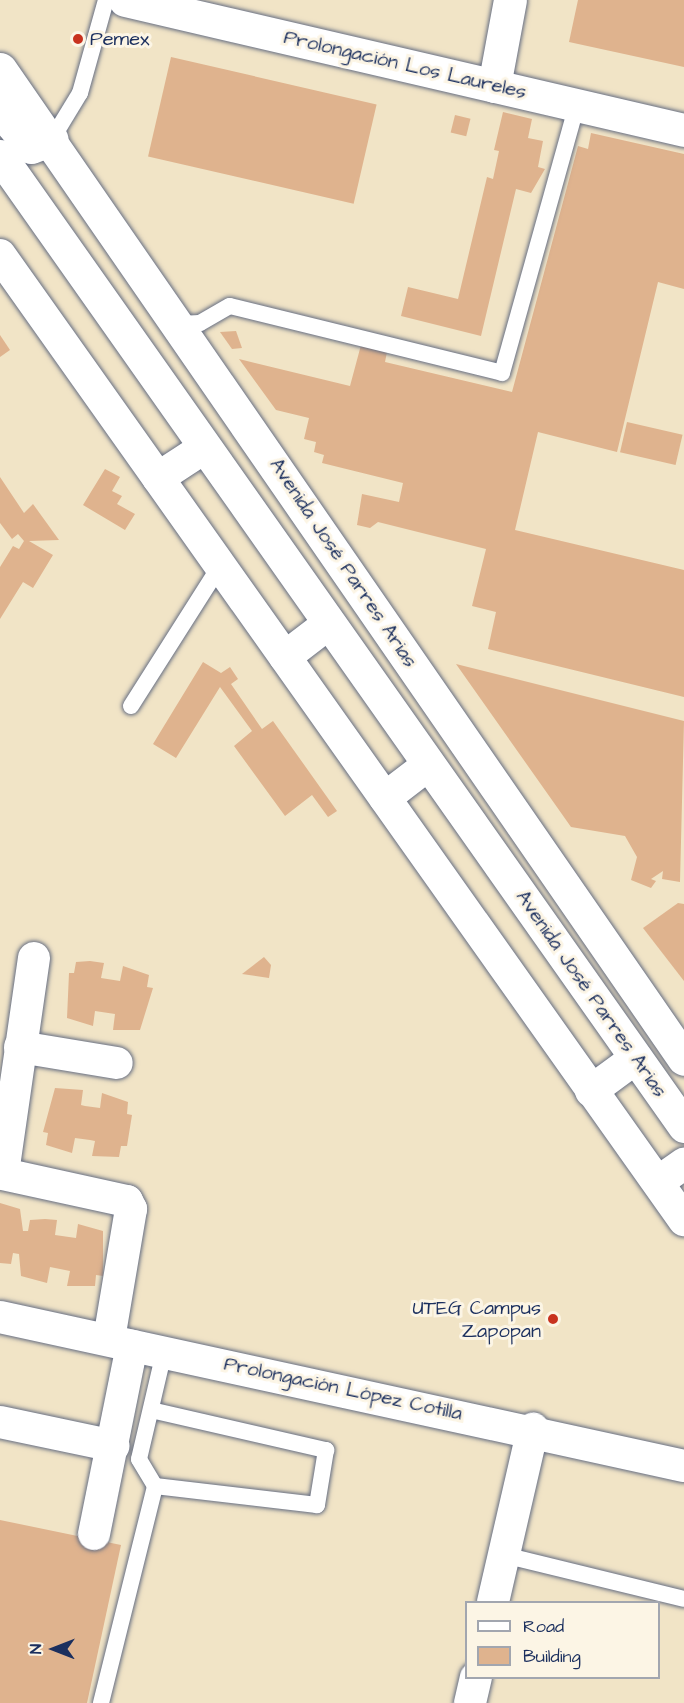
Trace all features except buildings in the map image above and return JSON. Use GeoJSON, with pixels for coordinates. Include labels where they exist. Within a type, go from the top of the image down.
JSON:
{"type":"FeatureCollection","features":[{"type":"Feature","properties":{"kind":"main road","name":"Prolongación Los Laureles"},"geometry":{"type":"LineString","coordinates":[[125,0],[684,130]]}},
{"type":"Feature","properties":{"kind":"main road"},"geometry":{"type":"LineString","coordinates":[[494,86],[510,0]]}},
{"type":"Feature","properties":{"kind":"main road","name":"Avenida José Parres Arias"},"geometry":{"type":"LineString","coordinates":[[0,69],[52,139],[684,1059]]}},
{"type":"Feature","properties":{"kind":"main road"},"geometry":{"type":"LineString","coordinates":[[0,110],[31,147],[52,139]]}},
{"type":"Feature","properties":{"kind":"main road","name":"Avenida José Parres Arias"},"geometry":{"type":"LineString","coordinates":[[0,156],[636,1058],[674,1097],[684,1126]]}},
{"type":"Feature","properties":{"kind":"street"},"geometry":{"type":"LineString","coordinates":[[0,255],[684,1220]]}},
{"type":"Feature","properties":{"kind":"street"},"geometry":{"type":"LineString","coordinates":[[158,478],[204,448]]}},
{"type":"Feature","properties":{"kind":"street"},"geometry":{"type":"LineString","coordinates":[[285,657],[328,624]]}},
{"type":"Feature","properties":{"kind":"street"},"geometry":{"type":"LineString","coordinates":[[385,798],[428,765]]}},
{"type":"Feature","properties":{"kind":"street"},"geometry":{"type":"LineString","coordinates":[[34,958],[3,1174],[120,1198],[131,1209],[114,1446],[94,1534]]}},
{"type":"Feature","properties":{"kind":"street"},"geometry":{"type":"LineString","coordinates":[[20,1047],[117,1064]]}},
{"type":"Feature","properties":{"kind":"street"},"geometry":{"type":"LineString","coordinates":[[591,1091],[636,1058]]}},
{"type":"Feature","properties":{"kind":"street"},"geometry":{"type":"LineString","coordinates":[[658,1182],[684,1164]]}},
{"type":"Feature","properties":{"kind":"street","name":"Prolongación López Cotilla"},"geometry":{"type":"LineString","coordinates":[[0,1317],[533,1429],[684,1466]]}},
{"type":"Feature","properties":{"kind":"street"},"geometry":{"type":"LineString","coordinates":[[0,1422],[114,1446]]}},
{"type":"Feature","properties":{"kind":"street"},"geometry":{"type":"LineString","coordinates":[[494,1601],[533,1429]]}},
{"type":"Feature","properties":{"kind":"street"},"geometry":{"type":"LineString","coordinates":[[470,1703],[476,1679]]}},
{"type":"Feature","properties":{"kind":"lane"},"geometry":{"type":"LineString","coordinates":[[52,139],[80,93],[106,0]]}},
{"type":"Feature","properties":{"kind":"lane"},"geometry":{"type":"LineString","coordinates":[[179,324],[200,323],[230,306],[502,373],[577,105]]}},
{"type":"Feature","properties":{"kind":"lane"},"geometry":{"type":"LineString","coordinates":[[132,706],[220,566]]}},
{"type":"Feature","properties":{"kind":"lane"},"geometry":{"type":"LineString","coordinates":[[101,1703],[155,1486],[139,1459],[164,1352]]}},
{"type":"Feature","properties":{"kind":"lane"},"geometry":{"type":"LineString","coordinates":[[151,1410],[326,1450],[317,1505],[155,1486]]}},
{"type":"Feature","properties":{"kind":"lane"},"geometry":{"type":"LineString","coordinates":[[504,1555],[684,1599]]}},
{"type":"Feature","properties":{"kind":"place","name":"Pemex"},"geometry":{"type":"Point","coordinates":[78,39]}},
{"type":"Feature","properties":{"kind":"place","name":"UTEG Campus Zapopan"},"geometry":{"type":"Point","coordinates":[553,1319]}}]}
